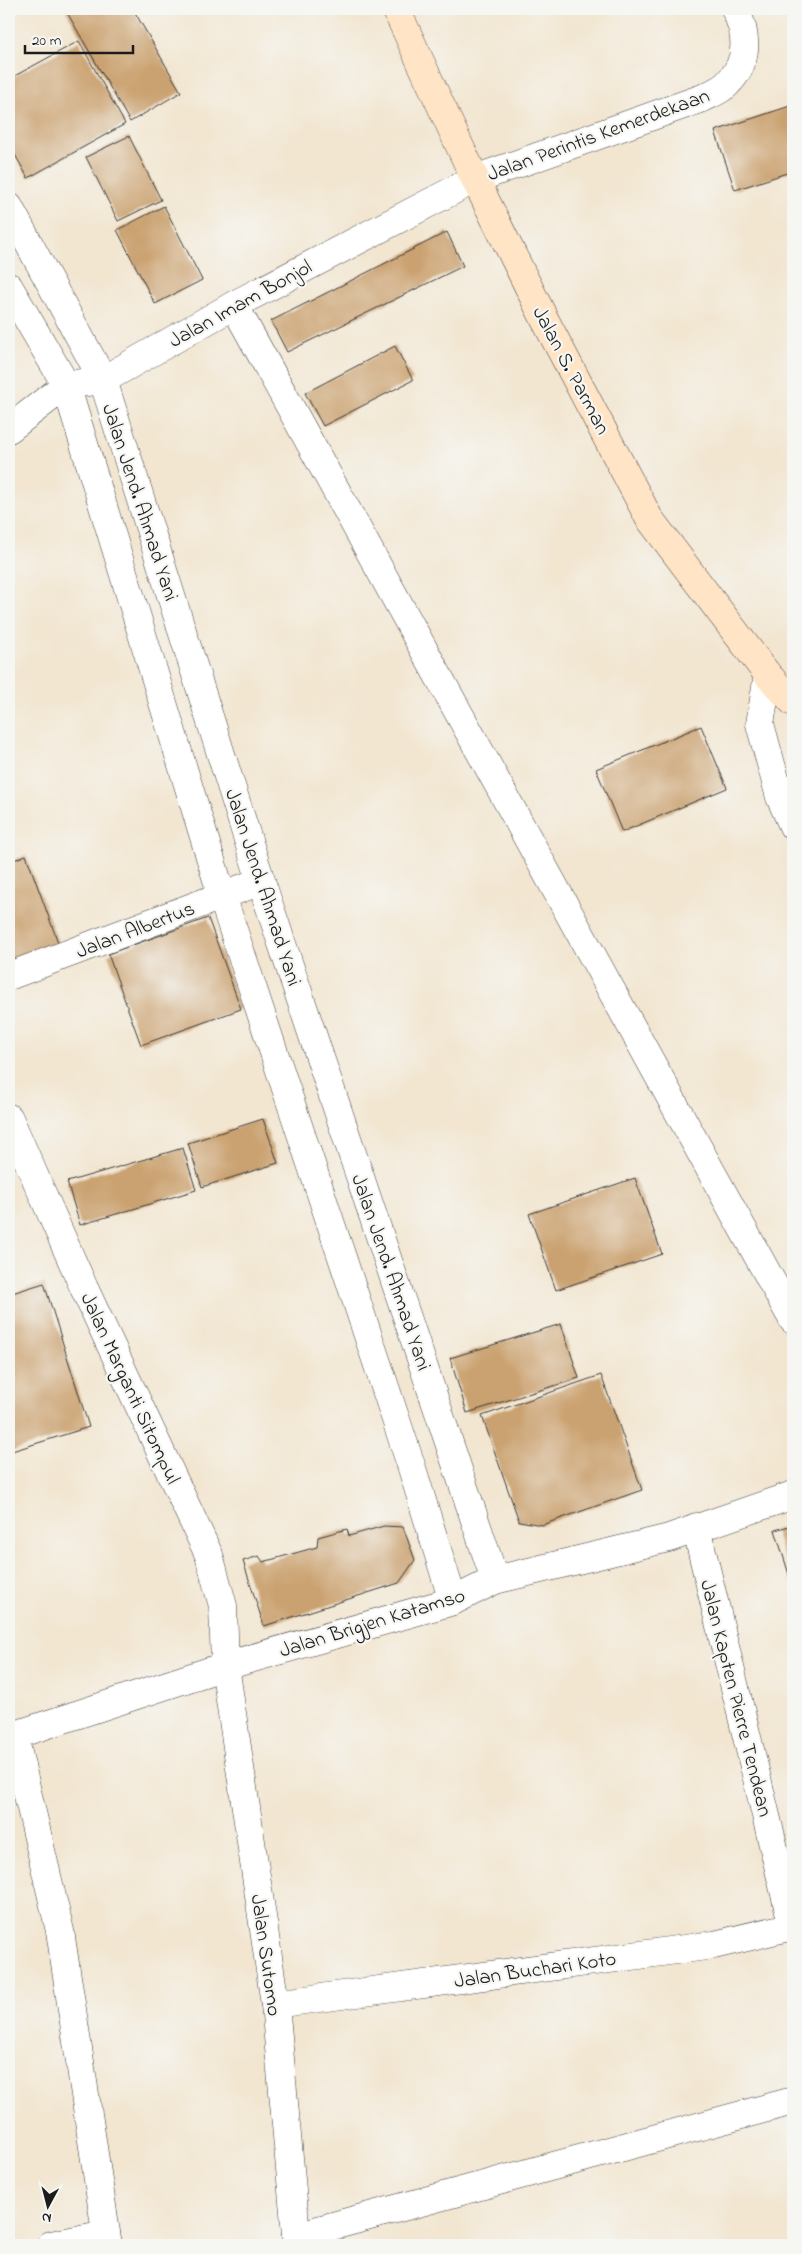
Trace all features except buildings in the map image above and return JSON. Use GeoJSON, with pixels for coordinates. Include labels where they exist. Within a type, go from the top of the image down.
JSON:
{"type":"FeatureCollection","features":[{"type":"Feature","properties":{"kind":"main road","name":"Jalan S. Parman"},"geometry":{"type":"LineString","coordinates":[[396,9],[475,179],[545,320],[650,518],[768,675],[793,702]]}},
{"type":"Feature","properties":{"kind":"street","name":"Jalan Perintis Kemerdekaan"},"geometry":{"type":"LineString","coordinates":[[475,179],[703,98],[726,86],[741,69],[744,48],[742,24],[735,9]]}},
{"type":"Feature","properties":{"kind":"street","name":"Jalan Imam Bonjol"},"geometry":{"type":"LineString","coordinates":[[9,429],[66,386],[103,380],[234,305],[475,179]]}},
{"type":"Feature","properties":{"kind":"street","name":"Jalan Jend. Ahmad Yani"},"geometry":{"type":"LineString","coordinates":[[9,207],[103,380],[261,881],[495,1580]]}},
{"type":"Feature","properties":{"kind":"street","name":"Jalan Jend. Ahmad Yani"},"geometry":{"type":"LineString","coordinates":[[9,287],[66,386],[222,896],[412,1465],[453,1601]]}},
{"type":"Feature","properties":{"kind":"street"},"geometry":{"type":"LineString","coordinates":[[234,305],[793,1320]]}},
{"type":"Feature","properties":{"kind":"street"},"geometry":{"type":"LineString","coordinates":[[768,675],[760,724],[780,796],[793,826]]}},
{"type":"Feature","properties":{"kind":"street","name":"Jalan Albertus"},"geometry":{"type":"LineString","coordinates":[[9,976],[261,881]]}},
{"type":"Feature","properties":{"kind":"street","name":"Jalan Marganti Sitompul"},"geometry":{"type":"LineString","coordinates":[[9,1118],[84,1288],[209,1555],[223,1606],[225,1666]]}},
{"type":"Feature","properties":{"kind":"street","name":"Jalan Brigjen Katamso"},"geometry":{"type":"LineString","coordinates":[[11,1736],[225,1666],[453,1601],[495,1580],[669,1538],[793,1495]]}},
{"type":"Feature","properties":{"kind":"street","name":"Jalan Kapten Pierre Tendean"},"geometry":{"type":"LineString","coordinates":[[696,1528],[793,1926]]}},
{"type":"Feature","properties":{"kind":"street","name":"Jalan Sutomo"},"geometry":{"type":"LineString","coordinates":[[225,1666],[275,2004],[296,2240]]}},
{"type":"Feature","properties":{"kind":"street"},"geometry":{"type":"LineString","coordinates":[[11,1736],[60,1931],[107,2240],[51,2245]]}},
{"type":"Feature","properties":{"kind":"street","name":"Jalan Buchari Koto"},"geometry":{"type":"LineString","coordinates":[[275,2004],[714,1945],[793,1926]]}},
{"type":"Feature","properties":{"kind":"street"},"geometry":{"type":"LineString","coordinates":[[296,2240],[793,2101]]}}]}
